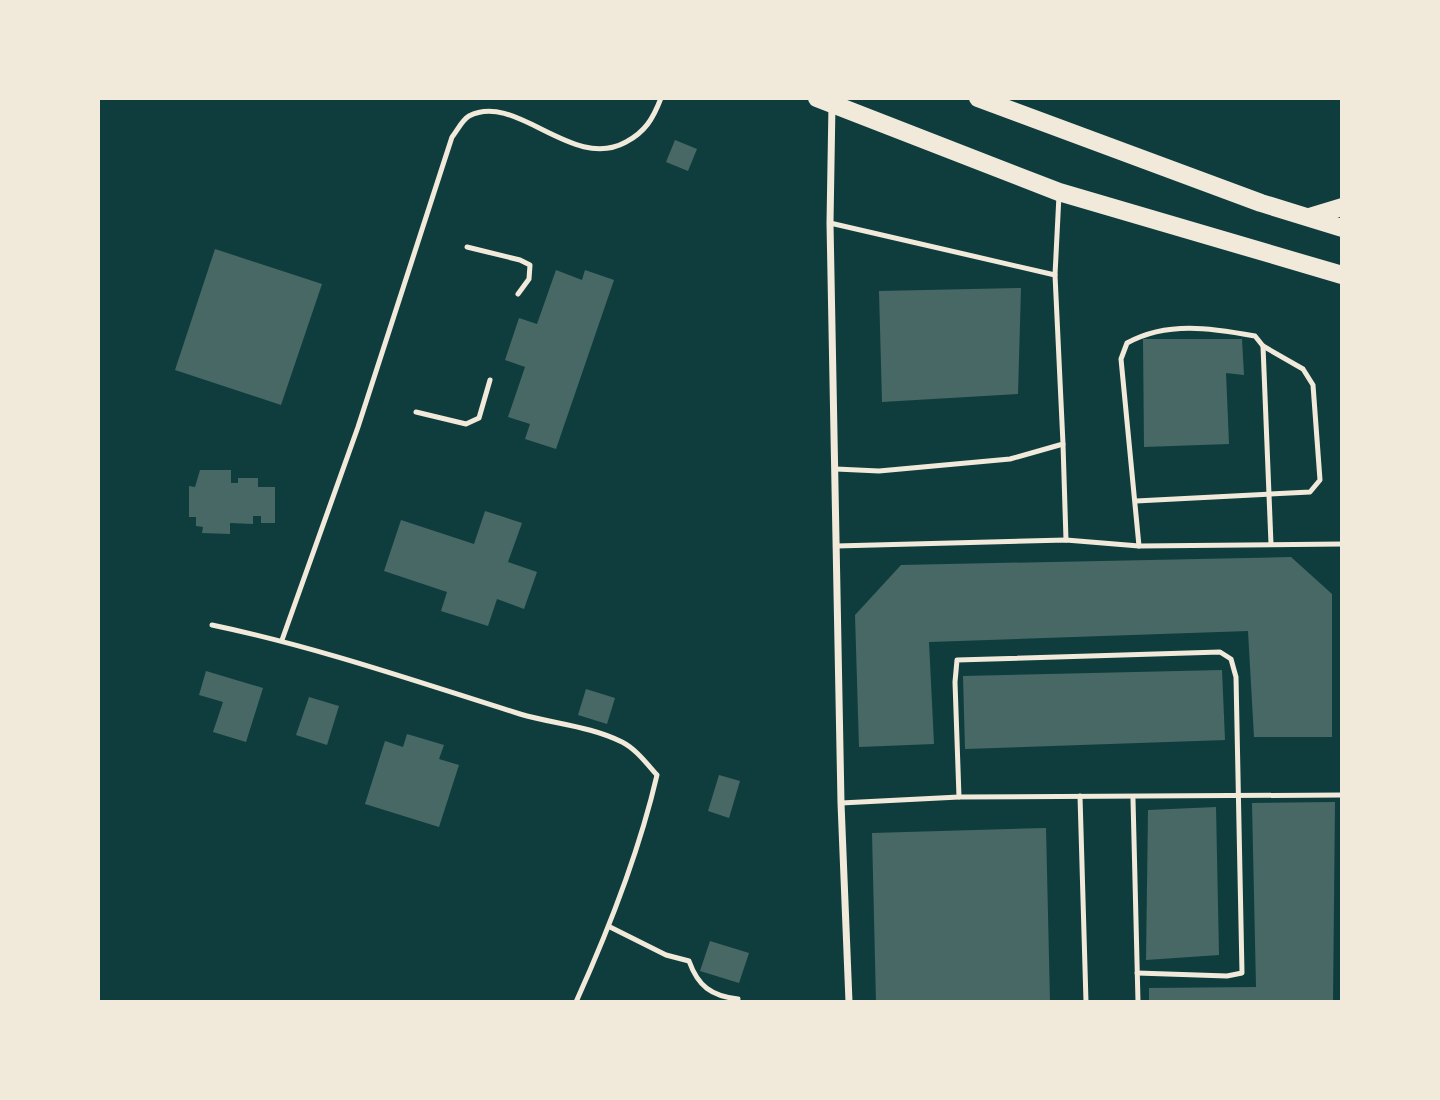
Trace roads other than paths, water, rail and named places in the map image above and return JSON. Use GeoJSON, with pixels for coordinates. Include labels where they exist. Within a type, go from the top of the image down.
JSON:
{"type":"FeatureCollection","features":[{"type":"Feature","properties":{"kind":"main road"},"geometry":{"type":"LineString","coordinates":[[978,98],[1261,203],[1342,228]]}},
{"type":"Feature","properties":{"kind":"main road"},"geometry":{"type":"LineString","coordinates":[[825,101],[1059,192],[1342,275]]}},
{"type":"Feature","properties":{"kind":"main road"},"geometry":{"type":"LineString","coordinates":[[1309,218],[1342,207]]}},
{"type":"Feature","properties":{"kind":"street"},"geometry":{"type":"LineString","coordinates":[[825,101],[836,469],[841,803],[849,1002]]}},
{"type":"Feature","properties":{"kind":"lane"},"geometry":{"type":"LineString","coordinates":[[282,640],[362,415],[453,137],[467,117],[490,111],[518,119],[579,147],[614,149],[642,134],[653,118],[661,98]]}},
{"type":"Feature","properties":{"kind":"lane"},"geometry":{"type":"LineString","coordinates":[[1059,192],[1055,275],[1066,540]]}},
{"type":"Feature","properties":{"kind":"lane"},"geometry":{"type":"LineString","coordinates":[[830,223],[1055,275]]}},
{"type":"Feature","properties":{"kind":"lane"},"geometry":{"type":"LineString","coordinates":[[467,247],[530,265],[529,279],[519,294]]}},
{"type":"Feature","properties":{"kind":"lane"},"geometry":{"type":"LineString","coordinates":[[1136,501],[1311,492],[1320,481],[1313,385],[1303,369],[1262,346],[1255,336],[1218,329],[1180,327],[1144,333],[1127,343],[1121,359],[1139,545]]}},
{"type":"Feature","properties":{"kind":"lane"},"geometry":{"type":"LineString","coordinates":[[1262,346],[1271,544]]}},
{"type":"Feature","properties":{"kind":"lane"},"geometry":{"type":"LineString","coordinates":[[416,412],[466,424],[480,418],[490,380]]}},
{"type":"Feature","properties":{"kind":"lane"},"geometry":{"type":"LineString","coordinates":[[836,469],[879,471],[1010,459],[1063,444]]}},
{"type":"Feature","properties":{"kind":"lane"},"geometry":{"type":"LineString","coordinates":[[836,546],[1066,540],[1139,545],[1342,544]]}},
{"type":"Feature","properties":{"kind":"lane"},"geometry":{"type":"LineString","coordinates":[[212,625],[282,640],[527,716],[599,732],[625,743],[657,775],[610,927],[576,1002]]}},
{"type":"Feature","properties":{"kind":"lane"},"geometry":{"type":"LineString","coordinates":[[959,797],[955,682],[957,660],[1220,652],[1231,659],[1236,677],[1242,973],[1227,976],[1137,973]]}},
{"type":"Feature","properties":{"kind":"lane"},"geometry":{"type":"LineString","coordinates":[[841,803],[959,797],[1080,796],[1133,799],[1342,795]]}},
{"type":"Feature","properties":{"kind":"lane"},"geometry":{"type":"LineString","coordinates":[[1080,796],[1086,1002]]}},
{"type":"Feature","properties":{"kind":"lane"},"geometry":{"type":"LineString","coordinates":[[1133,799],[1138,1002]]}},
{"type":"Feature","properties":{"kind":"lane"},"geometry":{"type":"LineString","coordinates":[[610,927],[666,955],[689,961],[695,977],[708,990],[716,996],[738,999]]}}]}
